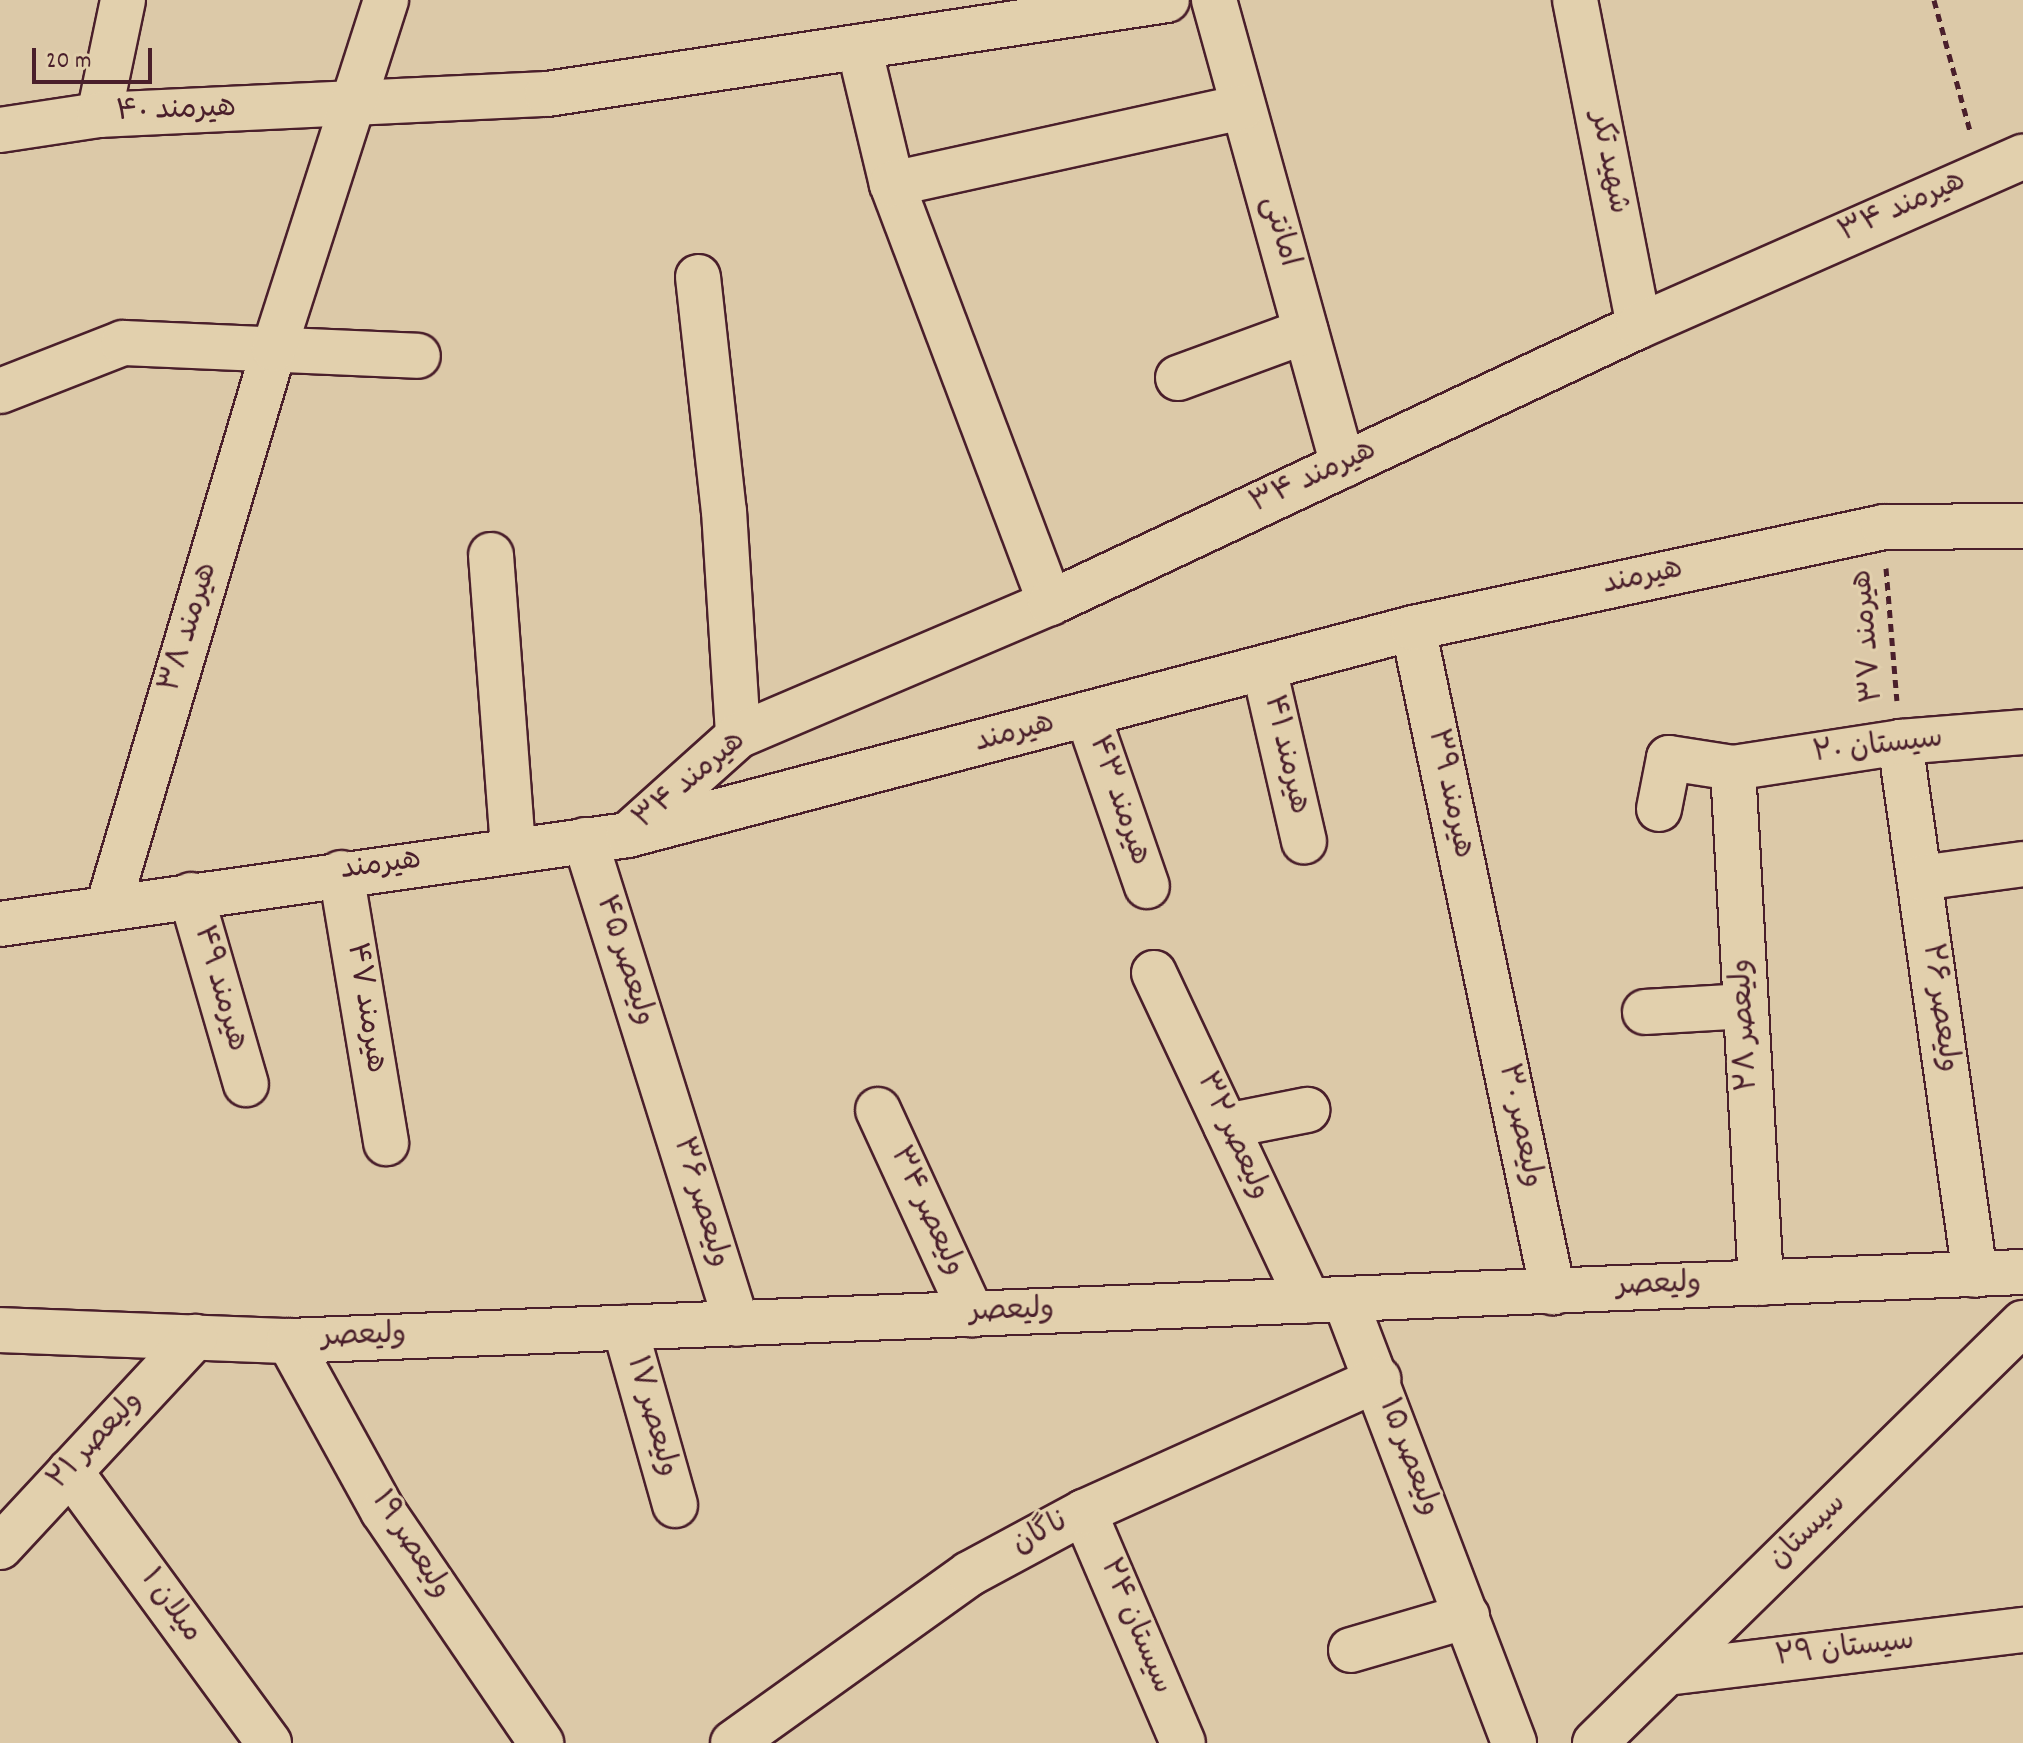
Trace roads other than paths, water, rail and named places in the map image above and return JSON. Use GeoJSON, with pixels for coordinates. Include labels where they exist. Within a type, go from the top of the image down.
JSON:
{"type":"FeatureCollection","features":[{"type":"Feature","properties":{"kind":"street"},"geometry":{"type":"LineString","coordinates":[[99,115],[123,0]]}},
{"type":"Feature","properties":{"kind":"street","name":"هیرمند ۳۸"},"geometry":{"type":"LineString","coordinates":[[108,907],[274,349],[386,0]]}},
{"type":"Feature","properties":{"kind":"street","name":"هیرمند ۴۰"},"geometry":{"type":"LineString","coordinates":[[0,130],[99,115],[547,94],[1167,0]]}},
{"type":"Feature","properties":{"kind":"street","name":"امانتی"},"geometry":{"type":"LineString","coordinates":[[1214,0],[1343,465]]}},
{"type":"Feature","properties":{"kind":"street","name":"شهید تکر"},"geometry":{"type":"LineString","coordinates":[[1575,0],[1639,326]]}},
{"type":"Feature","properties":{"kind":"street"},"geometry":{"type":"LineString","coordinates":[[859,47],[892,184],[1050,603]]}},
{"type":"Feature","properties":{"kind":"street"},"geometry":{"type":"LineString","coordinates":[[892,184],[1243,107]]}},
{"type":"Feature","properties":{"kind":"street","name":"هیرمند ۳۴"},"geometry":{"type":"LineString","coordinates":[[628,835],[738,736],[1050,603],[1639,326],[2023,157]]}},
{"type":"Feature","properties":{"kind":"street"},"geometry":{"type":"LineString","coordinates":[[698,277],[724,511],[738,736]]}},
{"type":"Feature","properties":{"kind":"street"},"geometry":{"type":"LineString","coordinates":[[1178,378],[1306,331]]}},
{"type":"Feature","properties":{"kind":"street"},"geometry":{"type":"LineString","coordinates":[[0,391],[123,343],[418,356]]}},
{"type":"Feature","properties":{"kind":"street","name":"هیرمند"},"geometry":{"type":"LineString","coordinates":[[0,924],[513,848],[628,835],[1413,628],[1883,527],[2023,526]]}},
{"type":"Feature","properties":{"kind":"street"},"geometry":{"type":"LineString","coordinates":[[491,555],[513,848]]}},
{"type":"Feature","properties":{"kind":"street","name":"هیرمند ۳۹"},"geometry":{"type":"LineString","coordinates":[[1413,628],[1483,960]]}},
{"type":"Feature","properties":{"kind":"street","name":"هیرمند ۴۱"},"geometry":{"type":"LineString","coordinates":[[1264,668],[1304,841]]}},
{"type":"Feature","properties":{"kind":"street","name":"هیرمند ۴۳"},"geometry":{"type":"LineString","coordinates":[[1088,716],[1147,886]]}},
{"type":"Feature","properties":{"kind":"street","name":"سیستان ۲۰"},"geometry":{"type":"LineString","coordinates":[[1659,809],[1669,758],[1733,768],[1900,742],[2023,732]]}},
{"type":"Feature","properties":{"kind":"street","name":"ولیعصر ۲۶"},"geometry":{"type":"LineString","coordinates":[[1900,742],[1975,1275]]}},
{"type":"Feature","properties":{"kind":"street","name":"ولیعصر ۲۸"},"geometry":{"type":"LineString","coordinates":[[1733,768],[1761,1283]]}},
{"type":"Feature","properties":{"kind":"street","name":"ولیعصر ۴۵"},"geometry":{"type":"LineString","coordinates":[[585,840],[661,1081]]}},
{"type":"Feature","properties":{"kind":"street"},"geometry":{"type":"LineString","coordinates":[[1920,878],[2023,864]]}},
{"type":"Feature","properties":{"kind":"street","name":"هیرمند ۴۷"},"geometry":{"type":"LineString","coordinates":[[341,873],[386,1143]]}},
{"type":"Feature","properties":{"kind":"street","name":"هیرمند ۴۹"},"geometry":{"type":"LineString","coordinates":[[191,895],[246,1084]]}},
{"type":"Feature","properties":{"kind":"street","name":"ولیعصر ۳۰"},"geometry":{"type":"LineString","coordinates":[[1483,960],[1553,1292]]}},
{"type":"Feature","properties":{"kind":"street","name":"ولیعصر ۳۲"},"geometry":{"type":"LineString","coordinates":[[1154,973],[1226,1126],[1326,1300]]}},
{"type":"Feature","properties":{"kind":"street"},"geometry":{"type":"LineString","coordinates":[[1645,1012],[1746,1006]]}},
{"type":"Feature","properties":{"kind":"street","name":"ولیعصر ۳۶"},"geometry":{"type":"LineString","coordinates":[[661,1081],[737,1324]]}},
{"type":"Feature","properties":{"kind":"street","name":"ولیعصر ۳۴"},"geometry":{"type":"LineString","coordinates":[[878,1110],[972,1314]]}},
{"type":"Feature","properties":{"kind":"street"},"geometry":{"type":"LineString","coordinates":[[1226,1126],[1307,1110]]}},
{"type":"Feature","properties":{"kind":"street","name":"ولیعصر"},"geometry":{"type":"LineString","coordinates":[[0,1330],[289,1341],[2023,1272]]}},
{"type":"Feature","properties":{"kind":"street","name":"ولیعصر ۱۵"},"geometry":{"type":"LineString","coordinates":[[1326,1300],[1378,1379],[1514,1743]]}},
{"type":"Feature","properties":{"kind":"street","name":"سیستان"},"geometry":{"type":"LineString","coordinates":[[1595,1743],[2023,1323]]}},
{"type":"Feature","properties":{"kind":"street","name":"ولیعصر ۱۷"},"geometry":{"type":"LineString","coordinates":[[625,1328],[675,1505]]}},
{"type":"Feature","properties":{"kind":"street","name":"ولیعصر ۲۱"},"geometry":{"type":"LineString","coordinates":[[0,1547],[195,1337]]}},
{"type":"Feature","properties":{"kind":"street","name":"ولیعصر ۱۹"},"geometry":{"type":"LineString","coordinates":[[289,1341],[383,1511],[541,1743]]}},
{"type":"Feature","properties":{"kind":"street","name":"ناگان"},"geometry":{"type":"LineString","coordinates":[[733,1743],[969,1574],[1084,1512],[1378,1379]]}},
{"type":"Feature","properties":{"kind":"street","name":"میلان ۱"},"geometry":{"type":"LineString","coordinates":[[70,1471],[269,1743]]}},
{"type":"Feature","properties":{"kind":"street","name":"سیستان ۲۴"},"geometry":{"type":"LineString","coordinates":[[1084,1512],[1183,1743]]}},
{"type":"Feature","properties":{"kind":"street"},"geometry":{"type":"LineString","coordinates":[[1351,1650],[1467,1616]]}},
{"type":"Feature","properties":{"kind":"street","name":"سیستان ۲۹"},"geometry":{"type":"LineString","coordinates":[[1667,1673],[2023,1630]]}}]}
